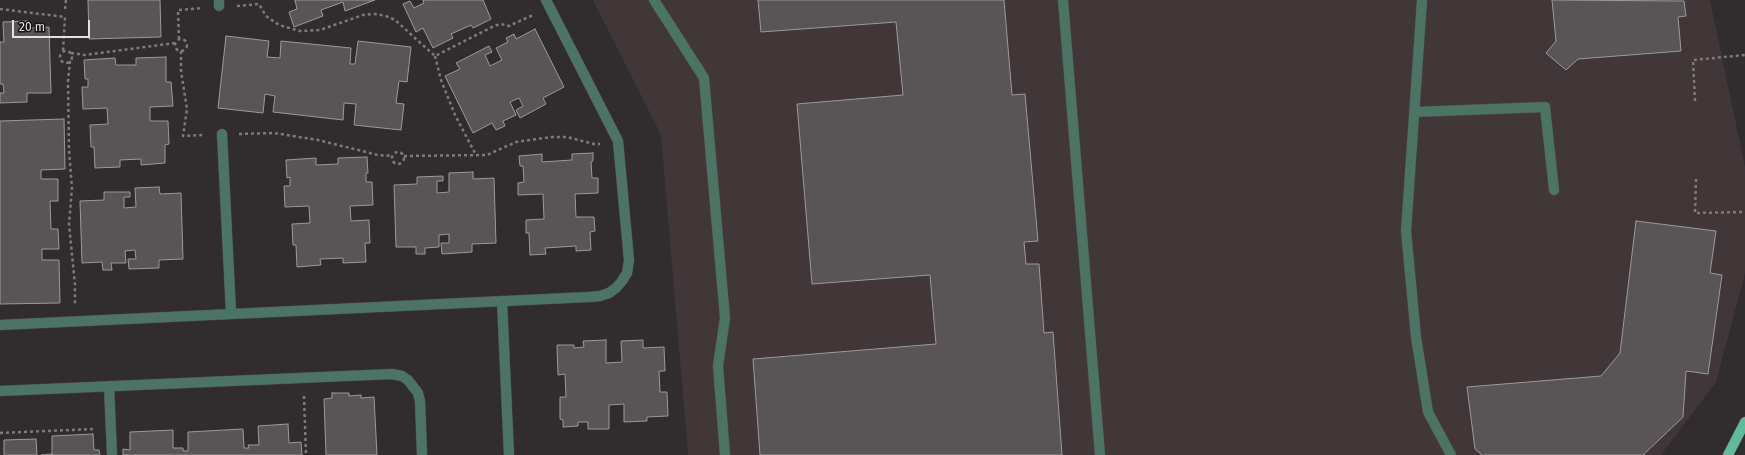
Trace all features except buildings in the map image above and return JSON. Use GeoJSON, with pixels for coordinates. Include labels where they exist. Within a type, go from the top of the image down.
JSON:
{"type":"FeatureCollection","features":[{"type":"Feature","properties":{"kind":"main road"},"geometry":{"type":"LineString","coordinates":[[1728,455],[1745,422]]}},
{"type":"Feature","properties":{"kind":"street"},"geometry":{"type":"LineString","coordinates":[[654,0],[704,78],[726,318],[718,366],[725,455]]}},
{"type":"Feature","properties":{"kind":"street"},"geometry":{"type":"LineString","coordinates":[[1063,0],[1100,455]]}},
{"type":"Feature","properties":{"kind":"street"},"geometry":{"type":"LineString","coordinates":[[1422,0],[1406,231],[1416,337],[1428,412],[1451,455]]}},
{"type":"Feature","properties":{"kind":"street"},"geometry":{"type":"LineString","coordinates":[[0,325],[600,296],[616,288],[627,273],[629,260],[618,141],[548,4]]}},
{"type":"Feature","properties":{"kind":"street"},"geometry":{"type":"LineString","coordinates":[[1414,112],[1545,107],[1554,190]]}},
{"type":"Feature","properties":{"kind":"street"},"geometry":{"type":"LineString","coordinates":[[222,134],[231,313]]}},
{"type":"Feature","properties":{"kind":"street"},"geometry":{"type":"LineString","coordinates":[[502,301],[509,455]]}},
{"type":"Feature","properties":{"kind":"street"},"geometry":{"type":"LineString","coordinates":[[0,391],[392,374],[402,376],[413,385],[418,393],[420,401],[422,455]]}},
{"type":"Feature","properties":{"kind":"street"},"geometry":{"type":"LineString","coordinates":[[109,386],[112,455]]}},
{"type":"Feature","properties":{"kind":"path"},"geometry":{"type":"LineString","coordinates":[[65,9],[66,0]]}},
{"type":"Feature","properties":{"kind":"path"},"geometry":{"type":"LineString","coordinates":[[63,51],[85,54],[175,43],[178,39],[178,10],[219,3],[259,4],[266,16],[280,25],[300,32],[320,30],[363,15],[375,14],[386,16],[395,20],[435,56],[441,80],[455,115],[476,155]]}},
{"type":"Feature","properties":{"kind":"path"},"geometry":{"type":"LineString","coordinates":[[435,56],[494,26],[501,24],[509,26],[548,4]]}},
{"type":"Feature","properties":{"kind":"path"},"geometry":{"type":"LineString","coordinates":[[0,9],[65,17],[63,51],[60,59],[63,62],[70,61]]}},
{"type":"Feature","properties":{"kind":"path"},"geometry":{"type":"LineString","coordinates":[[178,39],[185,39],[187,44],[187,48],[181,51]]}},
{"type":"Feature","properties":{"kind":"path"},"geometry":{"type":"LineString","coordinates":[[175,43],[177,49],[181,51]]}},
{"type":"Feature","properties":{"kind":"path"},"geometry":{"type":"LineString","coordinates":[[181,51],[181,71],[187,109],[183,136],[274,134],[318,140],[378,155],[392,156],[397,151],[401,152],[404,156],[487,154],[516,142],[550,137],[567,137],[594,144],[618,141]]}},
{"type":"Feature","properties":{"kind":"path"},"geometry":{"type":"LineString","coordinates":[[71,53],[72,57],[70,61],[68,89],[69,150],[72,188],[69,224],[75,285],[76,321]]}},
{"type":"Feature","properties":{"kind":"path"},"geometry":{"type":"LineString","coordinates":[[1695,101],[1693,60],[1745,55]]}},
{"type":"Feature","properties":{"kind":"path"},"geometry":{"type":"LineString","coordinates":[[392,156],[394,163],[398,164],[404,160],[404,156]]}},
{"type":"Feature","properties":{"kind":"path"},"geometry":{"type":"LineString","coordinates":[[1696,179],[1695,213],[1745,212]]}},
{"type":"Feature","properties":{"kind":"path"},"geometry":{"type":"LineString","coordinates":[[304,378],[306,455]]}},
{"type":"Feature","properties":{"kind":"path"},"geometry":{"type":"LineString","coordinates":[[0,433],[111,428]]}},
{"type":"Feature","properties":{"kind":"shaded area"},"geometry":{"type":"Polygon","coordinates":[[[593,0],[1710,0],[1745,167],[1745,273],[1716,382],[1661,455],[688,455],[661,135],[593,0]]]}}]}
